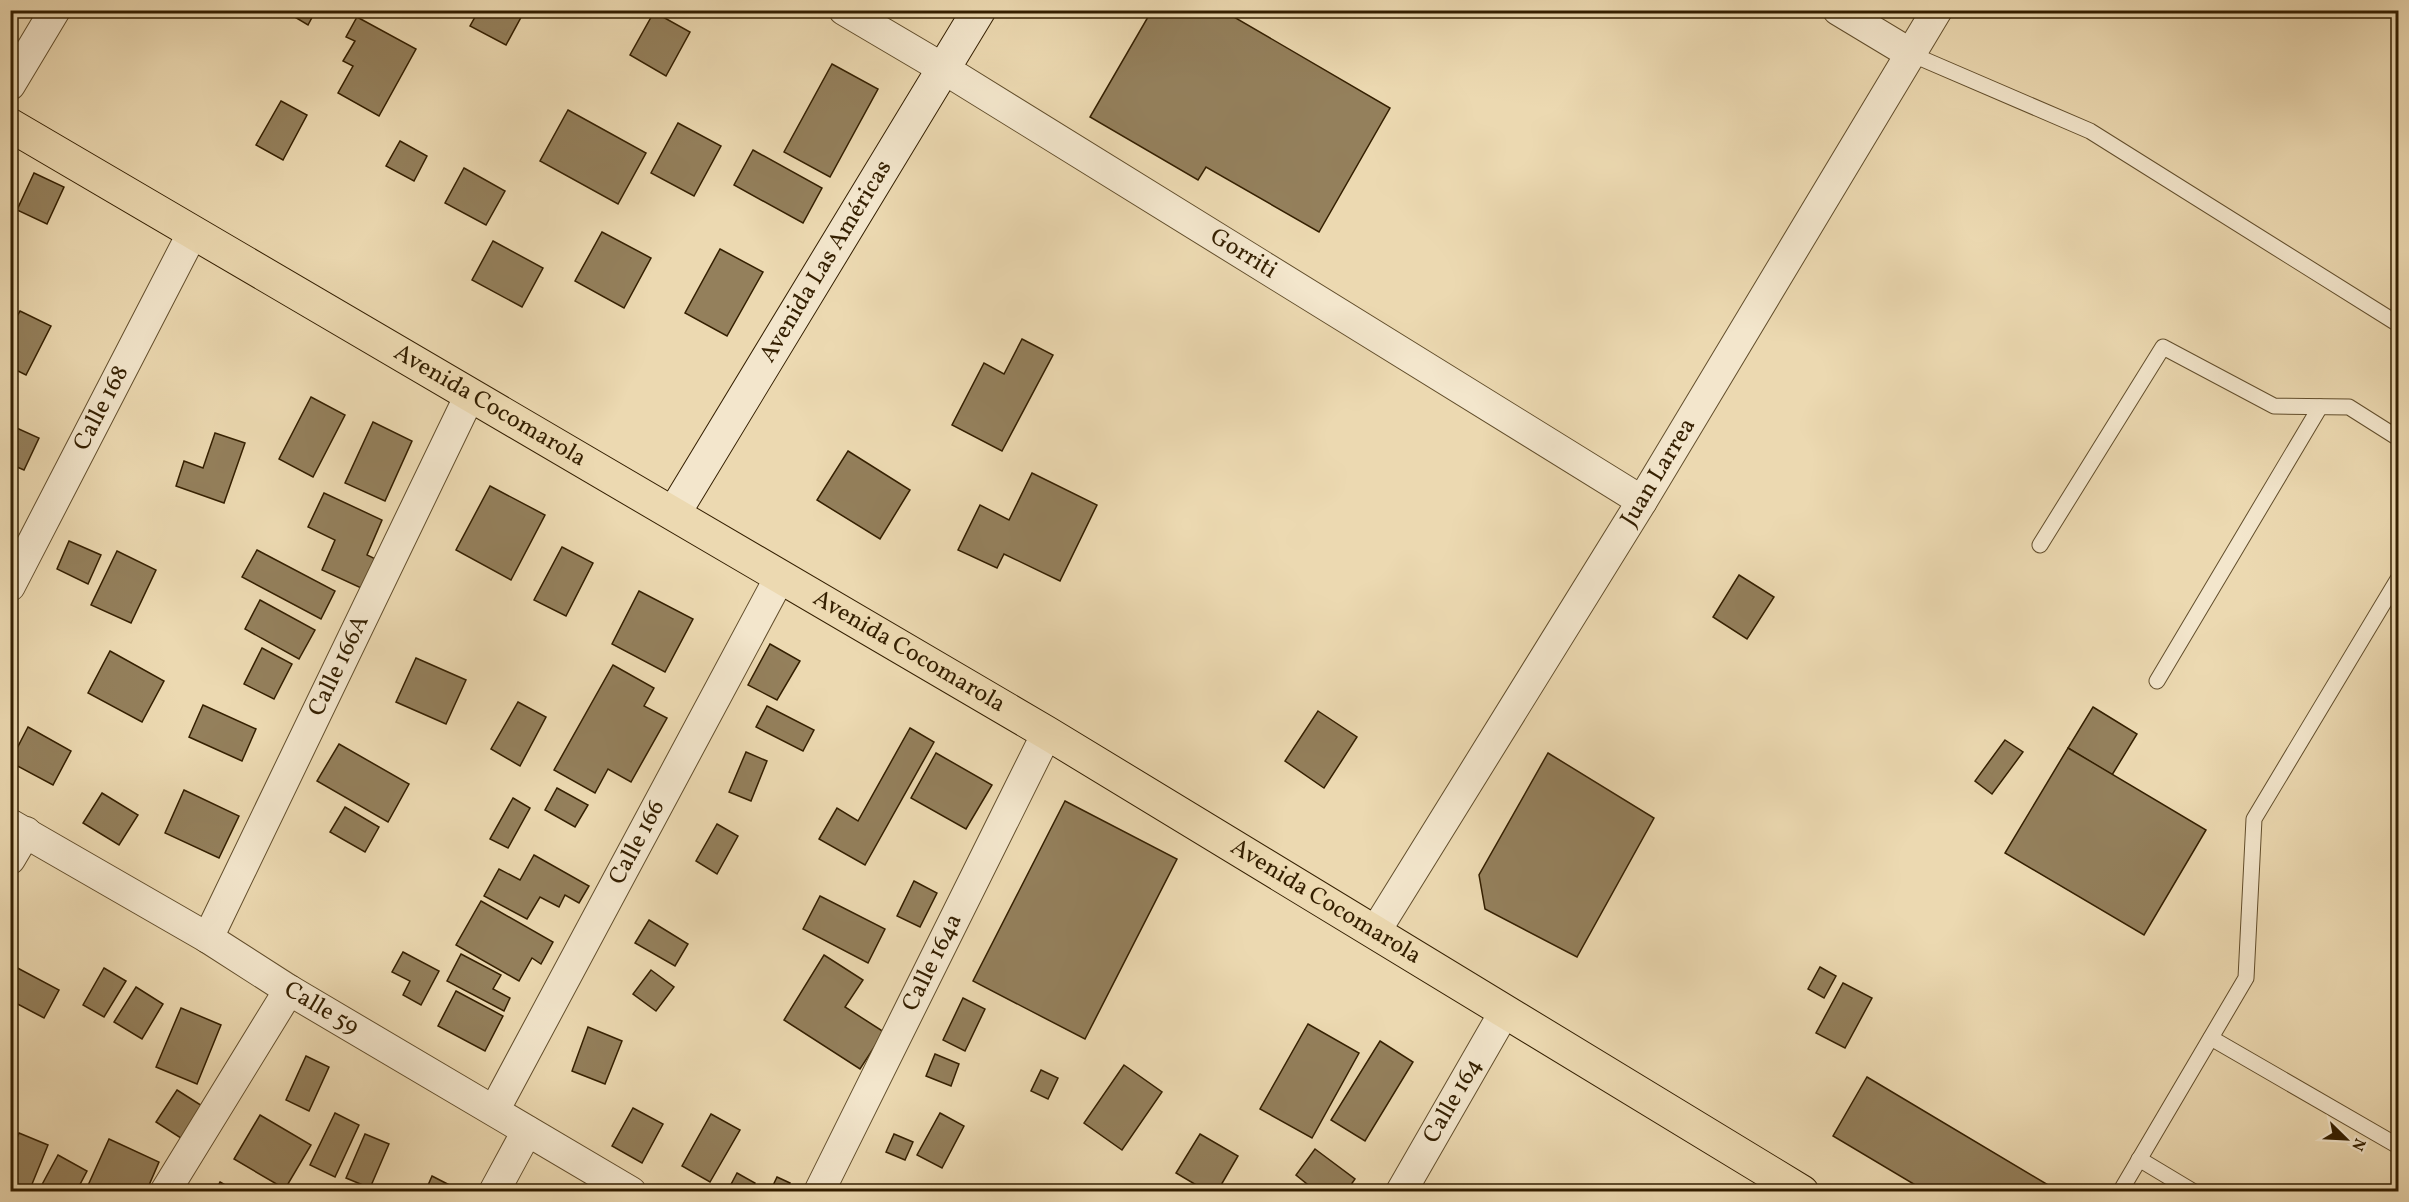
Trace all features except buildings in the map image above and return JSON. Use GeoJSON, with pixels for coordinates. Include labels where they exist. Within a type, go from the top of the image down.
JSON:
{"type":"FeatureCollection","features":[{"type":"Feature","properties":{"kind":"main road","name":"Avenida Las Américas"},"geometry":{"type":"LineString","coordinates":[[674,513],[980,10]]}},
{"type":"Feature","properties":{"kind":"main road","name":"Avenida Cocomarola"},"geometry":{"type":"LineString","coordinates":[[10,124],[1047,733],[1802,1191]]}},
{"type":"Feature","properties":{"kind":"street"},"geometry":{"type":"LineString","coordinates":[[10,85],[55,10]]}},
{"type":"Feature","properties":{"kind":"street","name":"Gorriti"},"geometry":{"type":"LineString","coordinates":[[844,10],[944,69],[1642,501]]}},
{"type":"Feature","properties":{"kind":"street"},"geometry":{"type":"LineString","coordinates":[[1838,10],[1911,54]]}},
{"type":"Feature","properties":{"kind":"street","name":"Juan Larrea"},"geometry":{"type":"LineString","coordinates":[[1375,932],[1642,501],[1937,10]]}},
{"type":"Feature","properties":{"kind":"street","name":"Calle 168"},"geometry":{"type":"LineString","coordinates":[[10,586],[193,232]]}},
{"type":"Feature","properties":{"kind":"street","name":"Calle 166A"},"geometry":{"type":"LineString","coordinates":[[208,938],[470,395]]}},
{"type":"Feature","properties":{"kind":"street","name":"Calle 166"},"geometry":{"type":"LineString","coordinates":[[495,1109],[780,577]]}},
{"type":"Feature","properties":{"kind":"street","name":"Calle 164a"},"geometry":{"type":"LineString","coordinates":[[819,1191],[1047,733]]}},
{"type":"Feature","properties":{"kind":"street"},"geometry":{"type":"LineString","coordinates":[[10,859],[18,828]]}},
{"type":"Feature","properties":{"kind":"street","name":"Calle 59"},"geometry":{"type":"LineString","coordinates":[[18,828],[208,938],[289,990],[631,1191]]}},
{"type":"Feature","properties":{"kind":"street"},"geometry":{"type":"LineString","coordinates":[[165,1191],[289,990]]}},
{"type":"Feature","properties":{"kind":"street","name":"Calle 164"},"geometry":{"type":"LineString","coordinates":[[1401,1191],[1505,1011]]}},
{"type":"Feature","properties":{"kind":"street"},"geometry":{"type":"LineString","coordinates":[[494,1191],[527,1131]]}},
{"type":"Feature","properties":{"kind":"lane"},"geometry":{"type":"LineString","coordinates":[[1911,54],[2090,131],[2398,324]]}},
{"type":"Feature","properties":{"kind":"lane"},"geometry":{"type":"LineString","coordinates":[[2040,545],[2163,346],[2274,406],[2349,407],[2398,438]]}},
{"type":"Feature","properties":{"kind":"lane"},"geometry":{"type":"LineString","coordinates":[[2157,681],[2320,407]]}},
{"type":"Feature","properties":{"kind":"lane"},"geometry":{"type":"LineString","coordinates":[[2120,1191],[2246,978],[2254,819],[2398,579]]}},
{"type":"Feature","properties":{"kind":"lane"},"geometry":{"type":"LineString","coordinates":[[2211,1038],[2398,1146]]}},
{"type":"Feature","properties":{"kind":"lane"},"geometry":{"type":"LineString","coordinates":[[2139,1160],[2194,1191]]}}]}
